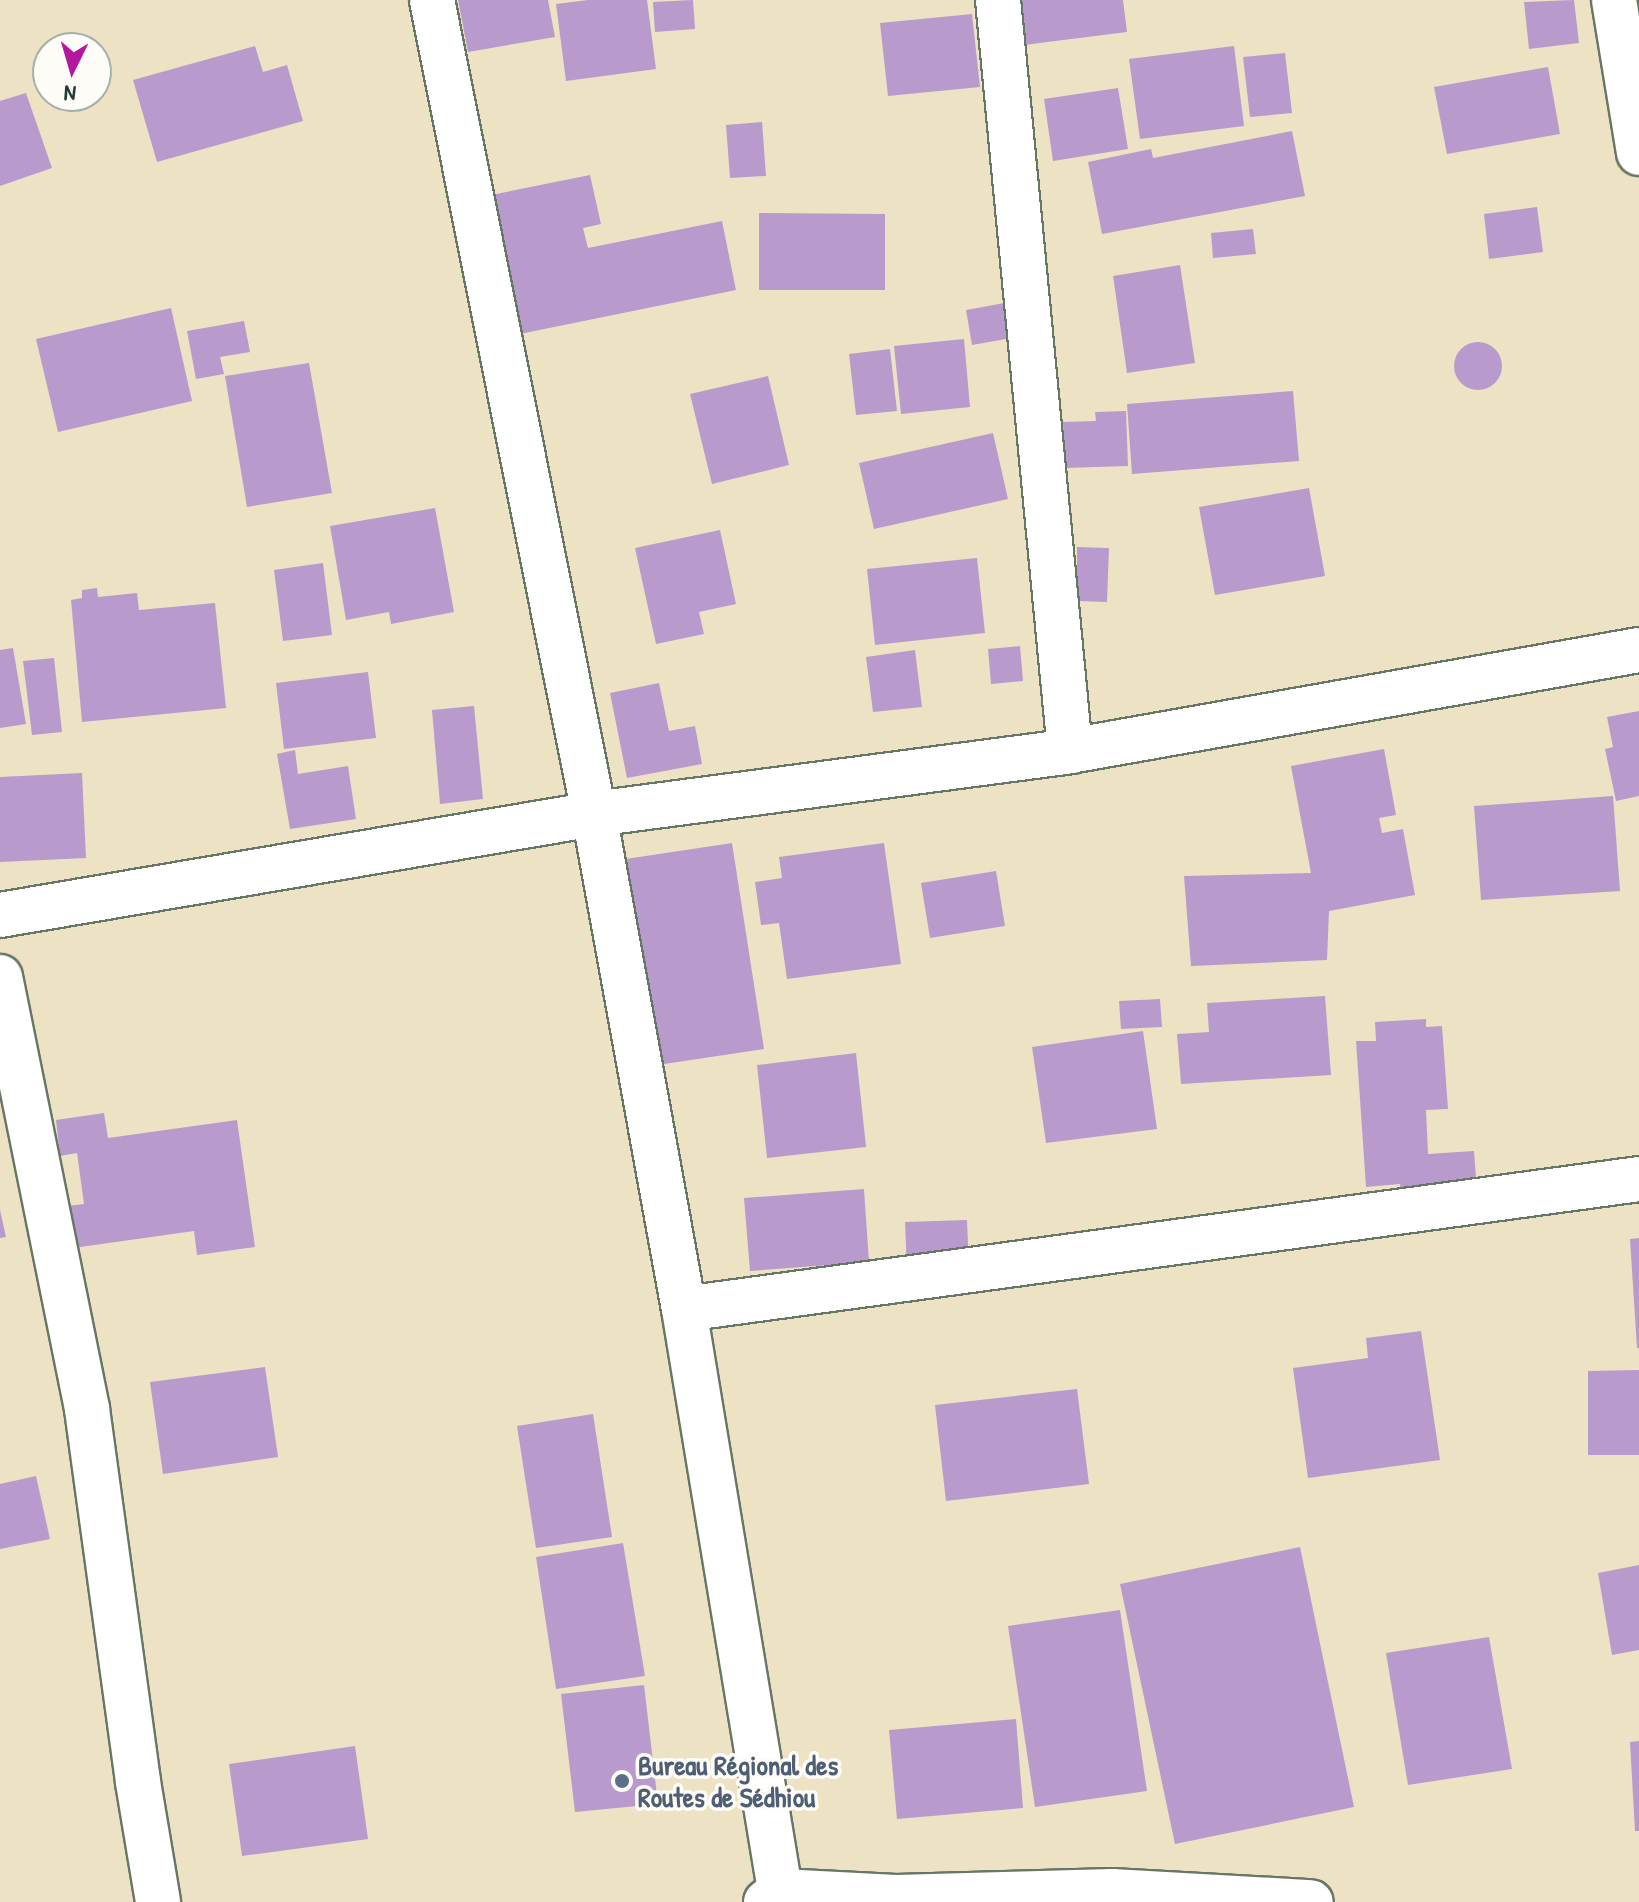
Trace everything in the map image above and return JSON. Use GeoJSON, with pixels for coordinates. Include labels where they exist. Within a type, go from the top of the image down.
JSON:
{"type":"FeatureCollection","features":[{"type":"Feature","properties":{"kind":"street"},"geometry":{"type":"LineString","coordinates":[[432,0],[594,814],[684,1309],[776,1898],[1112,1891],[1311,1902]]}},
{"type":"Feature","properties":{"kind":"street"},"geometry":{"type":"LineString","coordinates":[[998,0],[1070,751]]}},
{"type":"Feature","properties":{"kind":"street"},"geometry":{"type":"LineString","coordinates":[[1614,0],[1639,153]]}},
{"type":"Feature","properties":{"kind":"street"},"geometry":{"type":"LineString","coordinates":[[0,915],[594,814],[1070,751],[1639,650]]}},
{"type":"Feature","properties":{"kind":"street"},"geometry":{"type":"LineString","coordinates":[[0,977],[87,1409],[138,1782],[158,1902]]}},
{"type":"Feature","properties":{"kind":"street"},"geometry":{"type":"LineString","coordinates":[[684,1309],[1639,1179]]}},
{"type":"Feature","properties":{"kind":"building"},"geometry":{"type":"Polygon","coordinates":[[[458,0],[548,0],[555,37],[468,52],[458,0]]]}},
{"type":"Feature","properties":{"kind":"building"},"geometry":{"type":"Polygon","coordinates":[[[588,0],[647,0],[656,69],[566,81],[556,4],[588,0]]]}},
{"type":"Feature","properties":{"kind":"building"},"geometry":{"type":"Polygon","coordinates":[[[693,0],[695,29],[655,32],[653,2],[693,0]]]}},
{"type":"Feature","properties":{"kind":"building"},"geometry":{"type":"Polygon","coordinates":[[[1003,0],[1123,0],[1127,32],[1009,47],[1003,0]]]}},
{"type":"Feature","properties":{"kind":"building"},"geometry":{"type":"Polygon","coordinates":[[[1574,0],[1579,43],[1529,49],[1524,2],[1574,0]]]}},
{"type":"Feature","properties":{"kind":"building"},"geometry":{"type":"Polygon","coordinates":[[[972,14],[980,87],[888,96],[880,23],[972,14]]]}},
{"type":"Feature","properties":{"kind":"building"},"geometry":{"type":"Polygon","coordinates":[[[255,46],[263,72],[287,65],[303,121],[157,162],[133,80],[255,46]]]}},
{"type":"Feature","properties":{"kind":"building"},"geometry":{"type":"Polygon","coordinates":[[[1234,46],[1244,126],[1140,139],[1129,59],[1234,46]]]}},
{"type":"Feature","properties":{"kind":"building"},"geometry":{"type":"Polygon","coordinates":[[[1285,53],[1292,113],[1250,117],[1243,57],[1285,53]]]}},
{"type":"Feature","properties":{"kind":"building"},"geometry":{"type":"Polygon","coordinates":[[[1548,67],[1560,134],[1447,154],[1434,87],[1548,67]]]}},
{"type":"Feature","properties":{"kind":"building"},"geometry":{"type":"Polygon","coordinates":[[[1118,88],[1128,149],[1053,161],[1044,99],[1118,88]]]}},
{"type":"Feature","properties":{"kind":"building"},"geometry":{"type":"Polygon","coordinates":[[[26,93],[52,168],[0,186],[0,101],[26,93]]]}},
{"type":"Feature","properties":{"kind":"building"},"geometry":{"type":"Polygon","coordinates":[[[762,122],[766,176],[730,178],[726,125],[762,122]]]}},
{"type":"Feature","properties":{"kind":"building"},"geometry":{"type":"Polygon","coordinates":[[[1292,131],[1305,196],[1102,234],[1088,162],[1151,149],[1153,158],[1292,131]]]}},
{"type":"Feature","properties":{"kind":"building"},"geometry":{"type":"Polygon","coordinates":[[[590,175],[601,224],[583,228],[588,248],[722,221],[736,290],[510,336],[481,197],[590,175]]]}},
{"type":"Feature","properties":{"kind":"building"},"geometry":{"type":"Polygon","coordinates":[[[1537,207],[1543,252],[1489,259],[1484,214],[1537,207]]]}},
{"type":"Feature","properties":{"kind":"building"},"geometry":{"type":"Polygon","coordinates":[[[759,213],[885,214],[885,290],[759,290],[759,213]]]}},
{"type":"Feature","properties":{"kind":"building"},"geometry":{"type":"Polygon","coordinates":[[[1253,229],[1256,254],[1213,258],[1211,233],[1253,229]]]}},
{"type":"Feature","properties":{"kind":"building"},"geometry":{"type":"Polygon","coordinates":[[[1180,265],[1195,363],[1127,373],[1113,276],[1180,265]]]}},
{"type":"Feature","properties":{"kind":"building"},"geometry":{"type":"Polygon","coordinates":[[[1010,302],[1017,337],[972,345],[966,310],[1010,302]]]}},
{"type":"Feature","properties":{"kind":"building"},"geometry":{"type":"Polygon","coordinates":[[[171,308],[192,401],[58,432],[36,339],[171,308]]]}},
{"type":"Feature","properties":{"kind":"building"},"geometry":{"type":"Polygon","coordinates":[[[244,321],[250,352],[220,357],[224,374],[196,379],[187,331],[244,321]]]}},
{"type":"Feature","properties":{"kind":"building"},"geometry":{"type":"Polygon","coordinates":[[[964,339],[970,407],[901,414],[894,346],[964,339]]]}},
{"type":"Feature","properties":{"kind":"building"},"geometry":{"type":"Polygon","coordinates":[[[1478,342],[1495,349],[1502,366],[1495,383],[1478,390],[1461,383],[1454,366],[1461,349],[1478,342]]]}},
{"type":"Feature","properties":{"kind":"building"},"geometry":{"type":"Polygon","coordinates":[[[890,349],[897,411],[856,415],[849,354],[890,349]]]}},
{"type":"Feature","properties":{"kind":"building"},"geometry":{"type":"Polygon","coordinates":[[[309,363],[332,493],[247,507],[225,376],[309,363]]]}},
{"type":"Feature","properties":{"kind":"building"},"geometry":{"type":"Polygon","coordinates":[[[768,376],[789,465],[712,484],[690,394],[768,376]]]}},
{"type":"Feature","properties":{"kind":"building"},"geometry":{"type":"Polygon","coordinates":[[[1293,391],[1299,461],[1132,474],[1127,404],[1293,391]]]}},
{"type":"Feature","properties":{"kind":"building"},"geometry":{"type":"Polygon","coordinates":[[[1126,411],[1128,466],[1065,468],[1063,422],[1096,421],[1095,412],[1126,411]]]}},
{"type":"Feature","properties":{"kind":"building"},"geometry":{"type":"Polygon","coordinates":[[[993,433],[1008,499],[874,529],[859,463],[993,433]]]}},
{"type":"Feature","properties":{"kind":"building"},"geometry":{"type":"Polygon","coordinates":[[[1309,488],[1325,576],[1215,595],[1199,507],[1309,488]]]}},
{"type":"Feature","properties":{"kind":"building"},"geometry":{"type":"Polygon","coordinates":[[[435,508],[454,612],[391,624],[389,612],[346,620],[330,526],[435,508]]]}},
{"type":"Feature","properties":{"kind":"building"},"geometry":{"type":"Polygon","coordinates":[[[720,530],[736,604],[699,612],[704,634],[656,644],[635,548],[720,530]]]}},
{"type":"Feature","properties":{"kind":"building"},"geometry":{"type":"Polygon","coordinates":[[[1077,547],[1109,548],[1107,602],[1077,601],[1077,547]]]}},
{"type":"Feature","properties":{"kind":"building"},"geometry":{"type":"Polygon","coordinates":[[[977,558],[985,633],[875,645],[867,569],[977,558]]]}},
{"type":"Feature","properties":{"kind":"building"},"geometry":{"type":"Polygon","coordinates":[[[323,563],[332,635],[283,641],[274,570],[323,563]]]}},
{"type":"Feature","properties":{"kind":"building"},"geometry":{"type":"Polygon","coordinates":[[[97,588],[98,597],[137,593],[139,610],[215,603],[226,708],[82,722],[71,600],[82,598],[82,590],[97,588]]]}},
{"type":"Feature","properties":{"kind":"building"},"geometry":{"type":"Polygon","coordinates":[[[1020,646],[1023,681],[991,684],[988,649],[1020,646]]]}},
{"type":"Feature","properties":{"kind":"building"},"geometry":{"type":"Polygon","coordinates":[[[13,648],[26,724],[0,728],[0,650],[13,648]]]}},
{"type":"Feature","properties":{"kind":"building"},"geometry":{"type":"Polygon","coordinates":[[[915,650],[922,707],[873,712],[866,657],[915,650]]]}},
{"type":"Feature","properties":{"kind":"building"},"geometry":{"type":"Polygon","coordinates":[[[54,658],[62,732],[32,735],[23,661],[54,658]]]}},
{"type":"Feature","properties":{"kind":"building"},"geometry":{"type":"Polygon","coordinates":[[[368,672],[376,738],[284,749],[276,683],[368,672]]]}},
{"type":"Feature","properties":{"kind":"building"},"geometry":{"type":"Polygon","coordinates":[[[659,683],[669,731],[695,726],[702,764],[627,778],[610,693],[659,683]]]}},
{"type":"Feature","properties":{"kind":"building"},"geometry":{"type":"Polygon","coordinates":[[[474,706],[483,799],[440,804],[432,710],[474,706]]]}},
{"type":"Feature","properties":{"kind":"building"},"geometry":{"type":"Polygon","coordinates":[[[1639,711],[1639,796],[1616,801],[1605,749],[1613,747],[1607,717],[1639,711]]]}},
{"type":"Feature","properties":{"kind":"building"},"geometry":{"type":"Polygon","coordinates":[[[1384,749],[1396,815],[1379,818],[1382,833],[1403,829],[1415,895],[1329,911],[1327,960],[1191,966],[1184,876],[1311,873],[1291,766],[1384,749]]]}},
{"type":"Feature","properties":{"kind":"building"},"geometry":{"type":"Polygon","coordinates":[[[295,750],[298,774],[348,766],[356,819],[290,829],[277,754],[295,750]]]}},
{"type":"Feature","properties":{"kind":"building"},"geometry":{"type":"Polygon","coordinates":[[[82,773],[86,858],[0,862],[0,777],[82,773]]]}},
{"type":"Feature","properties":{"kind":"building"},"geometry":{"type":"Polygon","coordinates":[[[1613,796],[1620,891],[1481,900],[1474,806],[1613,796]]]}},
{"type":"Feature","properties":{"kind":"building"},"geometry":{"type":"Polygon","coordinates":[[[732,843],[764,1049],[651,1066],[619,860],[732,843]]]}},
{"type":"Feature","properties":{"kind":"building"},"geometry":{"type":"Polygon","coordinates":[[[884,843],[901,964],[787,979],[779,923],[761,925],[755,882],[782,878],[779,857],[884,843]]]}},
{"type":"Feature","properties":{"kind":"building"},"geometry":{"type":"Polygon","coordinates":[[[996,871],[1005,926],[930,938],[921,883],[996,871]]]}},
{"type":"Feature","properties":{"kind":"building"},"geometry":{"type":"Polygon","coordinates":[[[1325,996],[1331,1075],[1181,1084],[1177,1034],[1209,1032],[1207,1003],[1325,996]]]}},
{"type":"Feature","properties":{"kind":"building"},"geometry":{"type":"Polygon","coordinates":[[[1160,999],[1162,1027],[1121,1029],[1119,1001],[1160,999]]]}},
{"type":"Feature","properties":{"kind":"building"},"geometry":{"type":"Polygon","coordinates":[[[1426,1019],[1426,1027],[1442,1026],[1448,1109],[1426,1110],[1428,1154],[1474,1151],[1477,1191],[1401,1195],[1400,1184],[1366,1187],[1356,1041],[1376,1041],[1375,1022],[1426,1019]]]}},
{"type":"Feature","properties":{"kind":"building"},"geometry":{"type":"Polygon","coordinates":[[[1143,1031],[1157,1129],[1046,1143],[1032,1047],[1143,1031]]]}},
{"type":"Feature","properties":{"kind":"building"},"geometry":{"type":"Polygon","coordinates":[[[856,1053],[866,1147],[767,1158],[757,1065],[856,1053]]]}},
{"type":"Feature","properties":{"kind":"building"},"geometry":{"type":"Polygon","coordinates":[[[104,1113],[108,1138],[237,1120],[255,1247],[197,1255],[194,1231],[73,1248],[67,1206],[84,1204],[77,1153],[60,1156],[56,1120],[104,1113]]]}},
{"type":"Feature","properties":{"kind":"building"},"geometry":{"type":"Polygon","coordinates":[[[864,1189],[869,1262],[750,1271],[744,1198],[864,1189]]]}},
{"type":"Feature","properties":{"kind":"building"},"geometry":{"type":"Polygon","coordinates":[[[0,1210],[6,1237],[0,1238],[0,1210]]]}},
{"type":"Feature","properties":{"kind":"building"},"geometry":{"type":"Polygon","coordinates":[[[967,1220],[969,1269],[907,1272],[905,1222],[967,1220]]]}},
{"type":"Feature","properties":{"kind":"building"},"geometry":{"type":"Polygon","coordinates":[[[1639,1238],[1639,1348],[1637,1348],[1630,1239],[1639,1238]]]}},
{"type":"Feature","properties":{"kind":"building"},"geometry":{"type":"Polygon","coordinates":[[[1421,1331],[1440,1460],[1308,1478],[1293,1368],[1368,1358],[1366,1338],[1421,1331]]]}},
{"type":"Feature","properties":{"kind":"building"},"geometry":{"type":"Polygon","coordinates":[[[265,1367],[278,1457],[163,1474],[150,1382],[265,1367]]]}},
{"type":"Feature","properties":{"kind":"building"},"geometry":{"type":"Polygon","coordinates":[[[1639,1370],[1639,1455],[1588,1455],[1588,1371],[1639,1370]]]}},
{"type":"Feature","properties":{"kind":"building"},"geometry":{"type":"Polygon","coordinates":[[[1077,1389],[1089,1484],[946,1501],[935,1405],[1077,1389]]]}},
{"type":"Feature","properties":{"kind":"building"},"geometry":{"type":"Polygon","coordinates":[[[593,1414],[612,1537],[536,1548],[517,1426],[593,1414]]]}},
{"type":"Feature","properties":{"kind":"building"},"geometry":{"type":"Polygon","coordinates":[[[36,1476],[50,1539],[0,1549],[0,1484],[36,1476]]]}},
{"type":"Feature","properties":{"kind":"building"},"geometry":{"type":"Polygon","coordinates":[[[623,1543],[645,1676],[556,1689],[536,1557],[623,1543]]]}},
{"type":"Feature","properties":{"kind":"building"},"geometry":{"type":"Polygon","coordinates":[[[1300,1547],[1354,1807],[1175,1844],[1120,1584],[1300,1547]]]}},
{"type":"Feature","properties":{"kind":"building"},"geometry":{"type":"Polygon","coordinates":[[[1639,1565],[1639,1650],[1612,1655],[1598,1573],[1639,1565]]]}},
{"type":"Feature","properties":{"kind":"building"},"geometry":{"type":"Polygon","coordinates":[[[1120,1610],[1147,1791],[1035,1807],[1008,1626],[1120,1610]]]}},
{"type":"Feature","properties":{"kind":"building"},"geometry":{"type":"Polygon","coordinates":[[[1489,1637],[1512,1769],[1408,1785],[1386,1653],[1489,1637]]]}},
{"type":"Feature","properties":{"kind":"building"},"geometry":{"type":"Polygon","coordinates":[[[644,1685],[658,1804],[575,1812],[561,1694],[644,1685]]]}},
{"type":"Feature","properties":{"kind":"building"},"geometry":{"type":"Polygon","coordinates":[[[1016,1719],[1023,1808],[897,1819],[889,1730],[1016,1719]]]}},
{"type":"Feature","properties":{"kind":"building"},"geometry":{"type":"Polygon","coordinates":[[[1639,1741],[1639,1831],[1635,1831],[1630,1742],[1639,1741]]]}},
{"type":"Feature","properties":{"kind":"building"},"geometry":{"type":"Polygon","coordinates":[[[355,1746],[368,1839],[242,1856],[229,1764],[355,1746]]]}},
{"type":"Feature","properties":{"kind":"place","name":"Bureau Régional des Routes de Sédhiou"},"geometry":{"type":"Point","coordinates":[622,1781]}}]}
